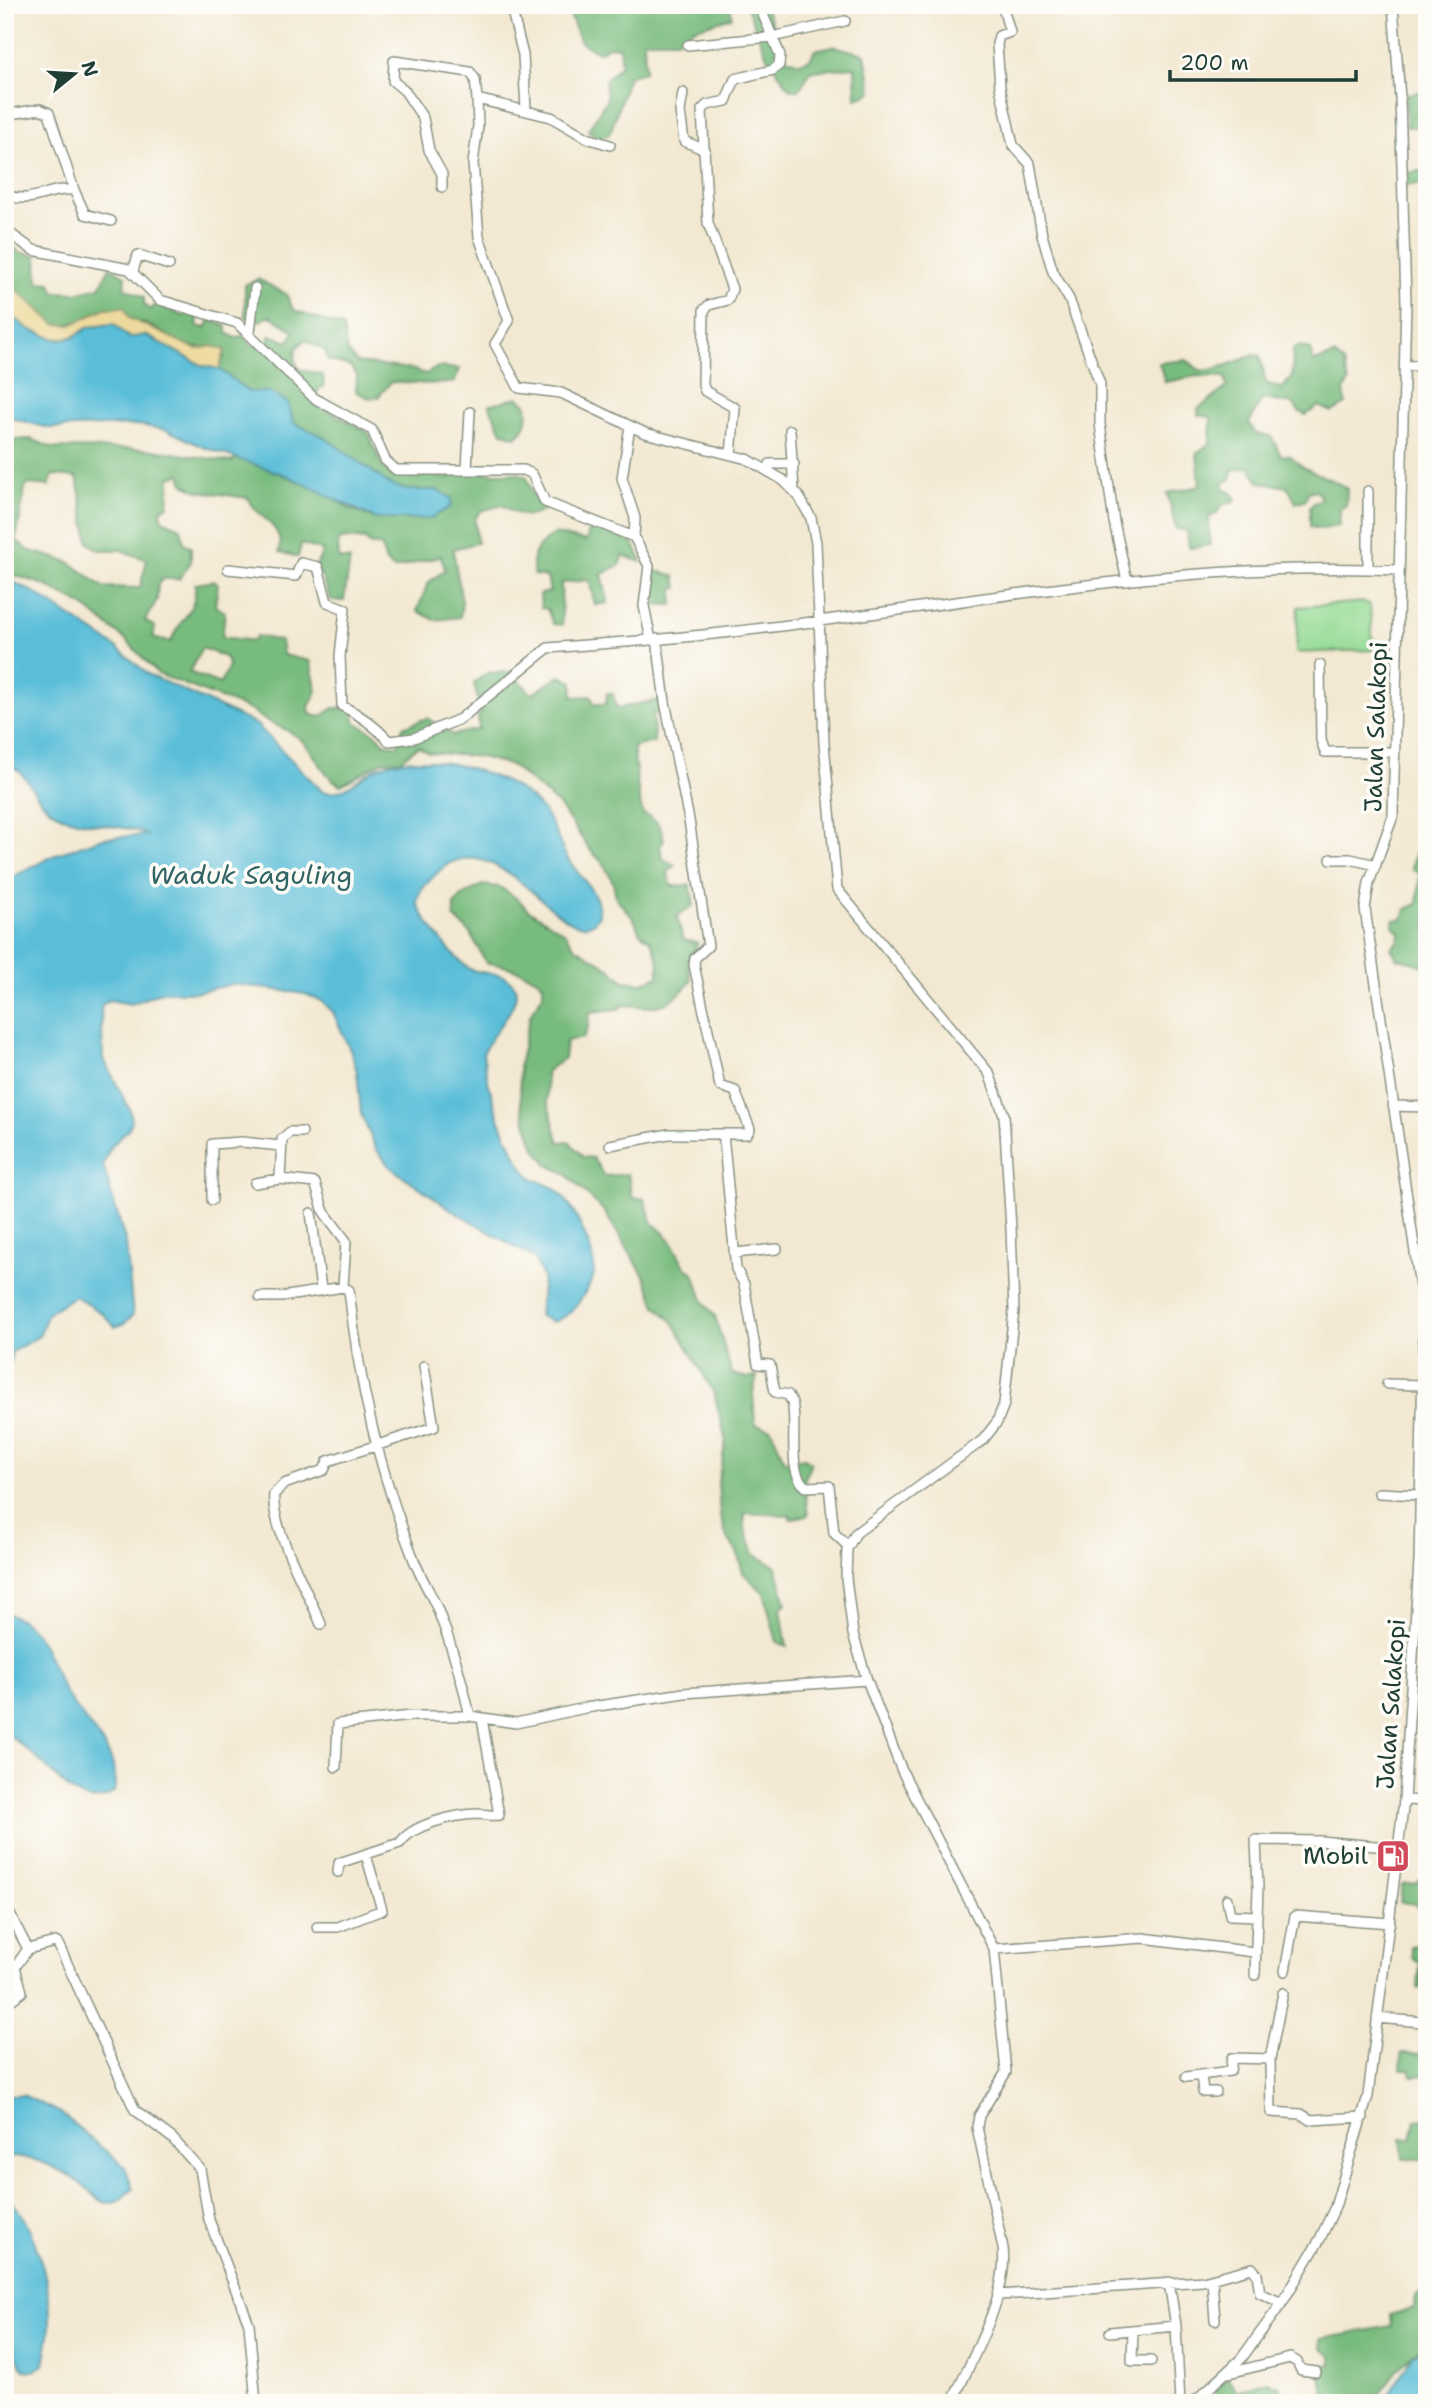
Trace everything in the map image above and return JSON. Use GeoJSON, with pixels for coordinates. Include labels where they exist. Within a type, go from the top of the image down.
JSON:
{"type":"FeatureCollection","features":[{"type":"Feature","properties":{"kind":"street"},"geometry":{"type":"LineString","coordinates":[[731,455],[735,408],[705,391],[703,385],[705,310],[728,300],[732,289],[708,223],[702,108],[726,101],[735,79],[776,68],[780,55],[759,5]]}},
{"type":"Feature","properties":{"kind":"street"},"geometry":{"type":"LineString","coordinates":[[1002,5],[1010,32],[999,36],[997,44],[1008,125],[1013,145],[1030,164],[1042,235],[1054,274],[1069,299],[1100,384],[1100,424],[1114,522],[1127,581]]}},
{"type":"Feature","properties":{"kind":"street","name":"Jalan Salakopi"},"geometry":{"type":"LineString","coordinates":[[1193,2403],[1227,2373],[1282,2303],[1333,2213],[1363,2117],[1404,1800],[1421,1495],[1422,1385],[1425,1372],[1423,1301],[1365,909],[1368,887],[1393,820],[1406,366],[1401,111],[1393,5]]}},
{"type":"Feature","properties":{"kind":"street"},"geometry":{"type":"LineString","coordinates":[[512,11],[523,55],[526,109]]}},
{"type":"Feature","properties":{"kind":"street"},"geometry":{"type":"LineString","coordinates":[[688,45],[772,37],[845,21]]}},
{"type":"Feature","properties":{"kind":"street"},"geometry":{"type":"LineString","coordinates":[[442,187],[442,174],[429,150],[423,118],[405,91],[394,84],[393,63],[406,61],[470,72],[475,79],[478,126],[473,163],[479,206],[479,237],[509,323],[495,342],[498,352],[521,389],[561,393],[629,426],[667,440],[755,463],[794,490],[809,513],[814,530],[836,887],[864,926],[994,1082],[1005,1122],[1014,1301],[1004,1404],[990,1432],[856,1533],[848,1546],[845,1565],[850,1612],[867,1680],[902,1771],[994,1949],[1006,2072],[979,2116],[977,2127],[1003,2248],[999,2295],[952,2403]]}},
{"type":"Feature","properties":{"kind":"street"},"geometry":{"type":"LineString","coordinates":[[683,93],[680,111],[684,141],[705,150]]}},
{"type":"Feature","properties":{"kind":"street"},"geometry":{"type":"LineString","coordinates":[[477,99],[551,117],[587,138],[610,145]]}},
{"type":"Feature","properties":{"kind":"street"},"geometry":{"type":"LineString","coordinates":[[5,115],[40,109],[49,113],[74,190],[85,214],[111,220]]}},
{"type":"Feature","properties":{"kind":"street"},"geometry":{"type":"LineString","coordinates":[[5,195],[28,200],[59,190],[74,190]]}},
{"type":"Feature","properties":{"kind":"street"},"geometry":{"type":"LineString","coordinates":[[5,230],[33,250],[133,271],[159,299],[233,321],[250,332],[314,398],[372,430],[384,457],[394,469],[509,468],[527,471],[533,476],[545,502],[634,537]]}},
{"type":"Feature","properties":{"kind":"street"},"geometry":{"type":"LineString","coordinates":[[133,271],[138,255],[169,265]]}},
{"type":"Feature","properties":{"kind":"street"},"geometry":{"type":"LineString","coordinates":[[250,332],[256,288]]}},
{"type":"Feature","properties":{"kind":"street"},"geometry":{"type":"LineString","coordinates":[[1406,366],[1427,365]]}},
{"type":"Feature","properties":{"kind":"street"},"geometry":{"type":"LineString","coordinates":[[467,470],[470,412]]}},
{"type":"Feature","properties":{"kind":"street"},"geometry":{"type":"LineString","coordinates":[[610,1146],[669,1134],[723,1135],[747,1133],[750,1129],[735,1091],[720,1086],[694,965],[695,958],[708,946],[689,820],[654,639],[644,606],[648,563],[634,537],[633,512],[622,478],[629,426]]}},
{"type":"Feature","properties":{"kind":"street"},"geometry":{"type":"LineString","coordinates":[[790,430],[794,490]]}},
{"type":"Feature","properties":{"kind":"street"},"geometry":{"type":"LineString","coordinates":[[770,464],[794,464]]}},
{"type":"Feature","properties":{"kind":"street"},"geometry":{"type":"LineString","coordinates":[[1368,491],[1368,568]]}},
{"type":"Feature","properties":{"kind":"street"},"geometry":{"type":"LineString","coordinates":[[228,569],[296,576],[301,563],[318,566],[327,602],[345,609],[340,656],[342,706],[364,723],[377,728],[389,741],[408,740],[460,719],[548,648],[654,639],[1194,573],[1368,568],[1399,570]]}},
{"type":"Feature","properties":{"kind":"street"},"geometry":{"type":"LineString","coordinates":[[1320,665],[1321,740],[1325,752],[1395,752]]}},
{"type":"Feature","properties":{"kind":"street"},"geometry":{"type":"LineString","coordinates":[[1331,859],[1350,859],[1376,865]]}},
{"type":"Feature","properties":{"kind":"street"},"geometry":{"type":"LineString","coordinates":[[1393,1106],[1427,1107]]}},
{"type":"Feature","properties":{"kind":"street"},"geometry":{"type":"LineString","coordinates":[[280,1179],[281,1146],[285,1136],[302,1132]]}},
{"type":"Feature","properties":{"kind":"street"},"geometry":{"type":"LineString","coordinates":[[723,1135],[736,1269],[746,1291],[758,1364],[770,1364],[775,1392],[788,1395],[792,1402],[794,1458],[799,1480],[806,1487],[829,1486],[834,1533],[848,1546]]}},
{"type":"Feature","properties":{"kind":"street"},"geometry":{"type":"LineString","coordinates":[[212,1200],[212,1144],[242,1142],[281,1146]]}},
{"type":"Feature","properties":{"kind":"street"},"geometry":{"type":"LineString","coordinates":[[256,1183],[280,1179],[313,1182],[317,1185],[324,1212],[346,1241],[343,1286]]}},
{"type":"Feature","properties":{"kind":"street"},"geometry":{"type":"LineString","coordinates":[[311,1213],[321,1289]]}},
{"type":"Feature","properties":{"kind":"street"},"geometry":{"type":"LineString","coordinates":[[734,1253],[777,1249]]}},
{"type":"Feature","properties":{"kind":"street"},"geometry":{"type":"LineString","coordinates":[[260,1297],[277,1297],[343,1286],[349,1290],[360,1380],[376,1446],[414,1561],[438,1611],[455,1659],[470,1716]]}},
{"type":"Feature","properties":{"kind":"street"},"geometry":{"type":"LineString","coordinates":[[321,1624],[295,1563],[282,1541],[274,1494],[284,1484],[324,1470],[328,1461],[434,1426],[424,1366]]}},
{"type":"Feature","properties":{"kind":"street"},"geometry":{"type":"LineString","coordinates":[[1387,1384],[1422,1385]]}},
{"type":"Feature","properties":{"kind":"street"},"geometry":{"type":"LineString","coordinates":[[1379,1493],[1421,1495]]}},
{"type":"Feature","properties":{"kind":"street"},"geometry":{"type":"LineString","coordinates":[[336,1768],[338,1724],[411,1716],[470,1716],[522,1723],[584,1708],[684,1693],[867,1680]]}},
{"type":"Feature","properties":{"kind":"street"},"geometry":{"type":"LineString","coordinates":[[338,1872],[339,1863],[400,1843],[405,1835],[420,1828],[469,1815],[499,1815],[482,1718]]}},
{"type":"Feature","properties":{"kind":"street"},"geometry":{"type":"LineString","coordinates":[[1404,1800],[1427,1801]]}},
{"type":"Feature","properties":{"kind":"street"},"geometry":{"type":"LineString","coordinates":[[1255,1975],[1257,1840],[1320,1841],[1398,1848]]}},
{"type":"Feature","properties":{"kind":"street"},"geometry":{"type":"LineString","coordinates":[[317,1927],[335,1928],[382,1911],[366,1855]]}},
{"type":"Feature","properties":{"kind":"street"},"geometry":{"type":"LineString","coordinates":[[1227,1899],[1230,1915],[1257,1916]]}},
{"type":"Feature","properties":{"kind":"street"},"geometry":{"type":"LineString","coordinates":[[5,1905],[28,1949]]}},
{"type":"Feature","properties":{"kind":"street"},"geometry":{"type":"LineString","coordinates":[[1285,1971],[1295,1916],[1390,1923]]}},
{"type":"Feature","properties":{"kind":"street"},"geometry":{"type":"LineString","coordinates":[[994,1949],[1143,1938],[1255,1952]]}},
{"type":"Feature","properties":{"kind":"street"},"geometry":{"type":"LineString","coordinates":[[8,2002],[22,1992],[15,1967],[28,1949],[55,1942],[58,1944],[135,2110],[172,2138],[200,2169],[209,2220],[249,2324],[256,2403]]}},
{"type":"Feature","properties":{"kind":"street"},"geometry":{"type":"LineString","coordinates":[[1283,1993],[1270,2059],[1272,2113],[1301,2114],[1311,2120],[1363,2117]]}},
{"type":"Feature","properties":{"kind":"street"},"geometry":{"type":"LineString","coordinates":[[1377,2018],[1422,2022]]}},
{"type":"Feature","properties":{"kind":"street"},"geometry":{"type":"LineString","coordinates":[[1186,2077],[1230,2071],[1232,2058],[1270,2059]]}},
{"type":"Feature","properties":{"kind":"street"},"geometry":{"type":"LineString","coordinates":[[1201,2075],[1203,2092],[1216,2092]]}},
{"type":"Feature","properties":{"kind":"street"},"geometry":{"type":"LineString","coordinates":[[999,2295],[1212,2280],[1251,2268],[1257,2274],[1260,2293],[1282,2303]]}},
{"type":"Feature","properties":{"kind":"street"},"geometry":{"type":"LineString","coordinates":[[1212,2280],[1215,2320]]}},
{"type":"Feature","properties":{"kind":"street"},"geometry":{"type":"LineString","coordinates":[[1169,2282],[1176,2326],[1180,2403]]}},
{"type":"Feature","properties":{"kind":"street"},"geometry":{"type":"LineString","coordinates":[[1110,2332],[1176,2326]]}},
{"type":"Feature","properties":{"kind":"street"},"geometry":{"type":"LineString","coordinates":[[1133,2330],[1132,2361],[1151,2361]]}},
{"type":"Feature","properties":{"kind":"street"},"geometry":{"type":"LineString","coordinates":[[1227,2373],[1290,2358],[1303,2371],[1316,2372]]}},
{"type":"Feature","properties":{"kind":"green space"},"geometry":{"type":"Polygon","coordinates":[[[566,5],[730,5],[732,17],[693,29],[678,40],[644,40],[645,72],[629,76],[611,130],[608,135],[596,137],[588,130],[607,99],[605,80],[621,65],[619,47],[609,46],[599,52],[581,43],[566,5]]]}},
{"type":"Feature","properties":{"kind":"green space"},"geometry":{"type":"Polygon","coordinates":[[[746,5],[764,5],[787,59],[800,63],[810,59],[815,50],[833,46],[865,54],[872,92],[856,99],[855,67],[811,71],[799,90],[791,90],[768,59],[746,5]]]}},
{"type":"Feature","properties":{"kind":"green space"},"geometry":{"type":"Polygon","coordinates":[[[1427,91],[1427,127],[1407,127],[1405,94],[1427,91]]]}},
{"type":"Feature","properties":{"kind":"green space"},"geometry":{"type":"Polygon","coordinates":[[[1427,170],[1427,184],[1407,185],[1406,173],[1427,170]]]}},
{"type":"Feature","properties":{"kind":"green space"},"geometry":{"type":"Polygon","coordinates":[[[5,240],[19,252],[37,256],[38,282],[51,283],[54,292],[76,293],[100,287],[110,267],[126,277],[124,288],[144,297],[144,305],[150,310],[158,303],[182,316],[189,313],[198,319],[197,326],[206,328],[210,320],[227,326],[227,333],[236,338],[243,335],[252,345],[267,345],[270,335],[289,342],[294,331],[270,316],[260,321],[245,317],[245,285],[258,279],[286,294],[293,309],[298,312],[343,327],[347,351],[357,363],[411,369],[426,374],[438,367],[459,369],[455,382],[391,382],[378,397],[369,398],[356,392],[357,375],[350,366],[327,360],[326,351],[305,340],[296,348],[295,361],[299,369],[323,375],[324,387],[319,388],[315,404],[368,432],[382,466],[393,474],[438,475],[439,478],[450,478],[450,473],[517,473],[526,476],[536,501],[547,507],[530,516],[519,514],[502,505],[481,511],[475,519],[477,543],[453,549],[462,602],[460,617],[435,620],[417,611],[428,583],[445,570],[441,556],[394,569],[386,562],[381,546],[369,544],[366,540],[338,540],[339,559],[350,560],[344,601],[331,600],[320,573],[314,570],[323,551],[301,544],[298,557],[279,552],[280,543],[274,528],[248,498],[198,491],[184,484],[181,474],[170,477],[168,506],[161,509],[162,520],[181,528],[184,543],[191,547],[191,562],[179,579],[163,579],[158,584],[157,600],[145,621],[155,627],[153,638],[171,642],[193,602],[195,584],[214,581],[218,584],[215,606],[225,612],[222,637],[254,641],[256,636],[281,641],[283,655],[310,661],[317,691],[309,707],[310,714],[320,717],[334,708],[354,709],[355,722],[376,734],[386,744],[398,745],[403,727],[427,718],[453,735],[479,729],[478,716],[481,713],[474,683],[487,673],[511,672],[532,694],[560,676],[573,682],[573,697],[591,696],[594,704],[606,704],[607,693],[613,694],[617,708],[660,700],[663,712],[653,714],[654,742],[633,747],[643,814],[652,818],[660,827],[664,839],[660,847],[663,859],[675,865],[668,872],[671,886],[690,885],[694,905],[677,916],[683,940],[698,943],[688,961],[691,981],[676,997],[662,1005],[623,1005],[619,1009],[590,1012],[588,1028],[583,1038],[566,1041],[564,1058],[546,1072],[547,1101],[559,1142],[569,1141],[583,1157],[593,1158],[604,1176],[628,1174],[632,1197],[644,1199],[653,1223],[670,1239],[685,1267],[694,1273],[703,1301],[715,1316],[732,1374],[748,1378],[757,1376],[753,1393],[755,1424],[771,1429],[785,1461],[805,1458],[811,1463],[804,1481],[808,1515],[790,1519],[790,1515],[745,1513],[744,1525],[754,1554],[776,1567],[786,1603],[781,1609],[787,1647],[777,1642],[764,1593],[743,1573],[737,1552],[727,1538],[720,1515],[718,1481],[726,1441],[714,1393],[673,1322],[656,1306],[646,1279],[604,1211],[565,1173],[548,1165],[534,1146],[521,1105],[519,1066],[530,1015],[543,995],[543,985],[525,973],[486,963],[471,934],[454,917],[454,905],[462,896],[482,885],[500,887],[527,909],[564,932],[575,947],[611,969],[624,981],[643,983],[658,976],[659,962],[651,941],[640,933],[634,919],[616,898],[613,882],[603,863],[591,851],[558,804],[512,766],[481,757],[428,752],[418,746],[401,760],[383,761],[341,785],[329,776],[306,744],[289,731],[253,711],[158,674],[126,640],[82,605],[45,585],[5,572],[5,460],[15,440],[31,439],[53,448],[147,449],[231,462],[238,457],[324,491],[348,508],[376,519],[429,519],[437,490],[406,490],[391,485],[324,437],[294,423],[269,392],[249,392],[219,369],[224,356],[213,346],[188,346],[129,318],[126,313],[94,313],[82,321],[60,326],[45,319],[5,279],[5,240]],[[53,475],[49,486],[29,484],[25,488],[16,540],[28,550],[69,562],[103,587],[140,588],[147,560],[121,550],[99,550],[89,543],[77,477],[53,475]],[[202,648],[189,672],[220,684],[229,666],[225,657],[202,648]]]}},
{"type":"Feature","properties":{"kind":"green space"},"geometry":{"type":"Polygon","coordinates":[[[1299,346],[1310,349],[1314,362],[1334,355],[1344,363],[1349,382],[1344,390],[1346,404],[1332,412],[1319,406],[1306,415],[1298,411],[1294,404],[1262,399],[1249,423],[1256,434],[1271,436],[1281,455],[1291,456],[1296,462],[1347,489],[1346,505],[1340,509],[1339,526],[1322,529],[1310,527],[1310,506],[1321,498],[1316,490],[1308,492],[1306,499],[1296,503],[1288,487],[1259,482],[1250,467],[1232,470],[1231,479],[1224,483],[1224,491],[1231,492],[1236,499],[1233,503],[1223,504],[1217,513],[1209,518],[1210,545],[1189,548],[1187,531],[1176,529],[1167,493],[1200,486],[1197,453],[1210,443],[1211,417],[1198,415],[1198,409],[1227,387],[1225,377],[1197,376],[1165,382],[1159,363],[1186,360],[1204,370],[1254,355],[1260,356],[1266,383],[1282,389],[1292,377],[1293,349],[1299,346]]]}},
{"type":"Feature","properties":{"kind":"green space"},"geometry":{"type":"Polygon","coordinates":[[[518,397],[527,405],[528,415],[525,427],[516,437],[502,432],[489,405],[518,397]]]}},
{"type":"Feature","properties":{"kind":"green space"},"geometry":{"type":"Polygon","coordinates":[[[591,525],[631,539],[642,562],[623,556],[620,565],[602,574],[608,603],[595,605],[589,580],[561,583],[562,625],[553,624],[547,609],[541,608],[540,594],[550,592],[547,577],[534,575],[534,556],[539,546],[555,534],[586,541],[591,525]]]}},
{"type":"Feature","properties":{"kind":"green space"},"geometry":{"type":"Polygon","coordinates":[[[653,570],[675,576],[678,588],[673,589],[673,605],[651,604],[655,591],[653,570]]]}},
{"type":"Feature","properties":{"kind":"green space"},"geometry":{"type":"Polygon","coordinates":[[[1365,602],[1370,605],[1373,650],[1296,653],[1298,607],[1365,602]]]}},
{"type":"Feature","properties":{"kind":"green space"},"geometry":{"type":"Polygon","coordinates":[[[1427,840],[1427,967],[1397,958],[1391,948],[1399,940],[1400,932],[1393,926],[1394,920],[1403,919],[1406,909],[1417,904],[1420,874],[1412,868],[1416,852],[1427,840]]]}},
{"type":"Feature","properties":{"kind":"green space"},"geometry":{"type":"Polygon","coordinates":[[[1427,1878],[1427,1912],[1420,1911],[1416,1904],[1400,1902],[1402,1884],[1416,1884],[1427,1878]]]}},
{"type":"Feature","properties":{"kind":"green space"},"geometry":{"type":"Polygon","coordinates":[[[1427,1944],[1427,1989],[1418,1988],[1420,1963],[1412,1957],[1410,1946],[1427,1944]]]}},
{"type":"Feature","properties":{"kind":"green space"},"geometry":{"type":"Polygon","coordinates":[[[1401,2053],[1427,2054],[1427,2075],[1411,2076],[1410,2069],[1401,2069],[1401,2053]]]}},
{"type":"Feature","properties":{"kind":"green space"},"geometry":{"type":"Polygon","coordinates":[[[1427,2119],[1427,2159],[1403,2159],[1401,2138],[1411,2139],[1415,2120],[1427,2119]]]}},
{"type":"Feature","properties":{"kind":"green space"},"geometry":{"type":"Polygon","coordinates":[[[1427,2285],[1427,2341],[1397,2370],[1374,2402],[1314,2403],[1325,2397],[1319,2366],[1332,2364],[1332,2355],[1322,2348],[1321,2339],[1391,2326],[1390,2315],[1414,2308],[1416,2296],[1427,2285]]]}},
{"type":"Feature","properties":{"kind":"green space"},"geometry":{"type":"Polygon","coordinates":[[[1227,2377],[1237,2391],[1268,2381],[1281,2387],[1288,2403],[1220,2403],[1214,2389],[1227,2377]]]}},
{"type":"Feature","properties":{"kind":"sand"},"geometry":{"type":"Polygon","coordinates":[[[5,280],[55,324],[71,325],[105,308],[124,307],[129,318],[196,349],[213,346],[225,350],[219,369],[203,366],[145,335],[129,338],[114,324],[88,328],[63,339],[36,333],[5,311],[5,280]]]}},
{"type":"Feature","properties":{"kind":"water"},"geometry":{"type":"Polygon","coordinates":[[[5,311],[29,329],[58,340],[74,337],[89,327],[114,324],[129,338],[145,335],[203,366],[219,369],[249,392],[269,392],[288,403],[294,423],[324,437],[391,485],[406,490],[437,490],[452,498],[451,507],[429,519],[376,519],[288,476],[203,447],[167,430],[138,425],[48,428],[8,417],[5,415],[5,311]]]}},
{"type":"Feature","properties":{"kind":"water","name":"Waduk Saguling"},"geometry":{"type":"Polygon","coordinates":[[[5,578],[34,592],[116,647],[149,675],[256,724],[322,791],[339,791],[383,765],[421,760],[443,762],[487,774],[524,793],[543,810],[568,860],[595,897],[599,915],[587,926],[571,922],[509,874],[486,862],[462,859],[439,871],[423,889],[417,901],[432,928],[466,966],[472,970],[507,978],[516,988],[513,1006],[483,1054],[498,1114],[516,1156],[531,1176],[562,1195],[575,1214],[590,1250],[594,1270],[592,1280],[567,1315],[553,1322],[539,1316],[543,1277],[534,1258],[452,1210],[390,1167],[376,1149],[361,1114],[357,1072],[351,1052],[333,1012],[322,1001],[305,994],[233,984],[196,992],[161,992],[131,1004],[109,1000],[101,1006],[103,1058],[130,1110],[132,1121],[110,1148],[103,1165],[126,1244],[133,1315],[125,1323],[115,1327],[103,1314],[75,1296],[48,1313],[39,1336],[12,1352],[5,1386],[5,881],[57,854],[103,838],[147,835],[128,829],[80,822],[58,814],[42,801],[21,773],[5,763],[5,578]]]}},
{"type":"Feature","properties":{"kind":"water"},"geometry":{"type":"Polygon","coordinates":[[[5,1613],[18,1618],[37,1636],[68,1697],[101,1741],[113,1765],[114,1792],[103,1798],[93,1799],[75,1793],[5,1731],[5,1613]]]}},
{"type":"Feature","properties":{"kind":"water"},"geometry":{"type":"Polygon","coordinates":[[[5,2095],[23,2095],[61,2113],[125,2167],[133,2188],[120,2200],[107,2203],[56,2168],[26,2158],[5,2158],[5,2095]]]}},
{"type":"Feature","properties":{"kind":"water"},"geometry":{"type":"Polygon","coordinates":[[[5,2196],[15,2205],[31,2234],[47,2286],[50,2327],[44,2364],[34,2371],[25,2370],[11,2336],[6,2288],[5,2196]]]}},
{"type":"Feature","properties":{"kind":"water"},"geometry":{"type":"Polygon","coordinates":[[[1427,2346],[1427,2403],[1384,2403],[1413,2356],[1427,2346]]]}},
{"type":"Feature","properties":{"kind":"place","name":"Mobil"},"geometry":{"type":"Point","coordinates":[1393,1856]}}]}
